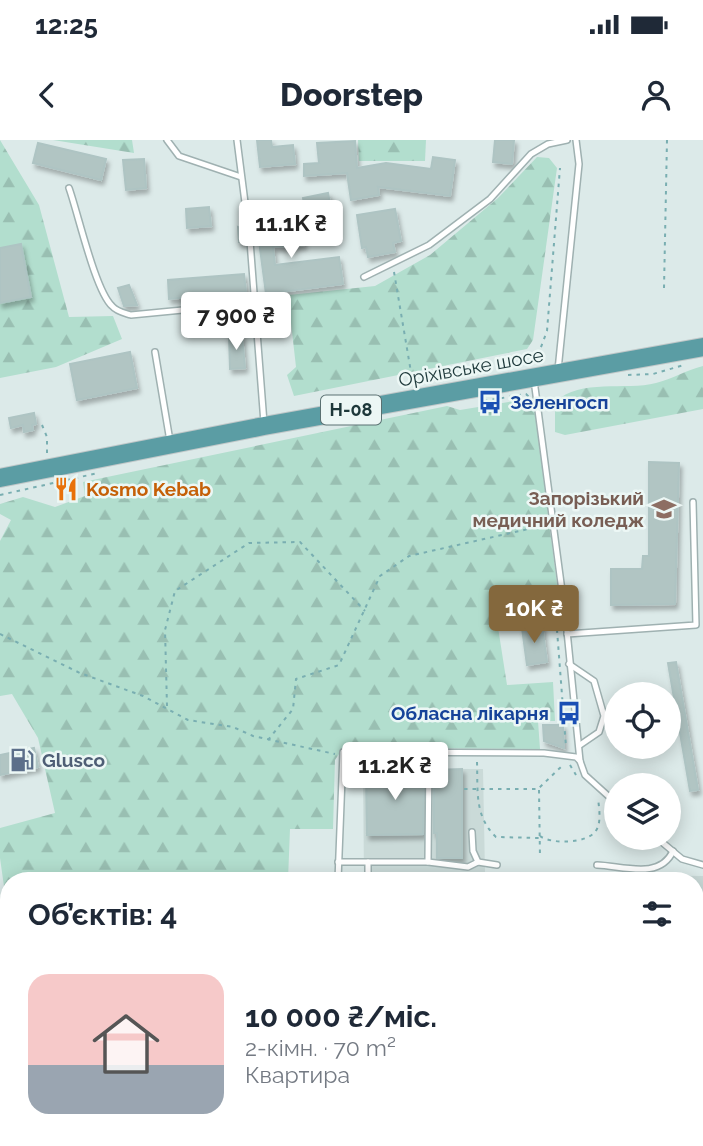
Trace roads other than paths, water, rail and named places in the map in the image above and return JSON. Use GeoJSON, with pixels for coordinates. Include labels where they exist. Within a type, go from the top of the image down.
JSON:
{"type":"FeatureCollection","features":[{"type":"Feature","properties":{"kind":"main road","name":"Оріхівське шосе"},"geometry":{"type":"LineString","coordinates":[[0,478],[534,371],[558,373],[703,347]]}},
{"type":"Feature","properties":{"kind":"lane"},"geometry":{"type":"LineString","coordinates":[[167,140],[179,156],[241,177]]}},
{"type":"Feature","properties":{"kind":"lane"},"geometry":{"type":"LineString","coordinates":[[237,140],[248,226]]}},
{"type":"Feature","properties":{"kind":"lane"},"geometry":{"type":"LineString","coordinates":[[364,276],[393,264],[461,223],[490,199],[538,149],[567,140]]}},
{"type":"Feature","properties":{"kind":"lane"},"geometry":{"type":"LineString","coordinates":[[558,373],[579,164],[576,140]]}},
{"type":"Feature","properties":{"kind":"lane"},"geometry":{"type":"LineString","coordinates":[[69,188],[102,290],[111,306],[131,315],[255,303]]}},
{"type":"Feature","properties":{"kind":"lane"},"geometry":{"type":"LineString","coordinates":[[250,242],[264,426]]}},
{"type":"Feature","properties":{"kind":"lane"},"geometry":{"type":"LineString","coordinates":[[155,352],[171,444]]}},
{"type":"Feature","properties":{"kind":"lane"},"geometry":{"type":"LineString","coordinates":[[534,371],[580,761],[585,775],[604,792]]}},
{"type":"Feature","properties":{"kind":"lane"},"geometry":{"type":"LineString","coordinates":[[567,634],[696,625],[693,502]]}},
{"type":"Feature","properties":{"kind":"lane"},"geometry":{"type":"LineString","coordinates":[[569,664],[594,681],[604,716],[599,732],[580,745]]}},
{"type":"Feature","properties":{"kind":"lane"},"geometry":{"type":"LineString","coordinates":[[338,872],[343,752],[544,753],[576,757],[580,761]]}},
{"type":"Feature","properties":{"kind":"lane"},"geometry":{"type":"LineString","coordinates":[[428,862],[429,752]]}},
{"type":"Feature","properties":{"kind":"lane"},"geometry":{"type":"LineString","coordinates":[[472,832],[473,851],[478,862]]}},
{"type":"Feature","properties":{"kind":"lane"},"geometry":{"type":"LineString","coordinates":[[597,865],[658,869],[667,863],[673,851],[682,859],[703,863]]}},
{"type":"Feature","properties":{"kind":"lane"},"geometry":{"type":"LineString","coordinates":[[338,862],[428,862],[468,867],[478,862],[497,865]]}},
{"type":"Feature","properties":{"kind":"lane"},"geometry":{"type":"LineString","coordinates":[[368,862],[368,872]]}},
{"type":"Feature","properties":{"kind":"place","name":"Зеленгосп"},"geometry":{"type":"Point","coordinates":[490,402]}},
{"type":"Feature","properties":{"kind":"place","name":"Kosmo Kebab"},"geometry":{"type":"Point","coordinates":[66,489]}},
{"type":"Feature","properties":{"kind":"place","name":"Запорізький медичний коледж"},"geometry":{"type":"Point","coordinates":[664,509]}},
{"type":"Feature","properties":{"kind":"place","name":"Обласна лікарня"},"geometry":{"type":"Point","coordinates":[569,713]}},
{"type":"Feature","properties":{"kind":"place","name":"Glusco"},"geometry":{"type":"Point","coordinates":[22,760]}}]}
